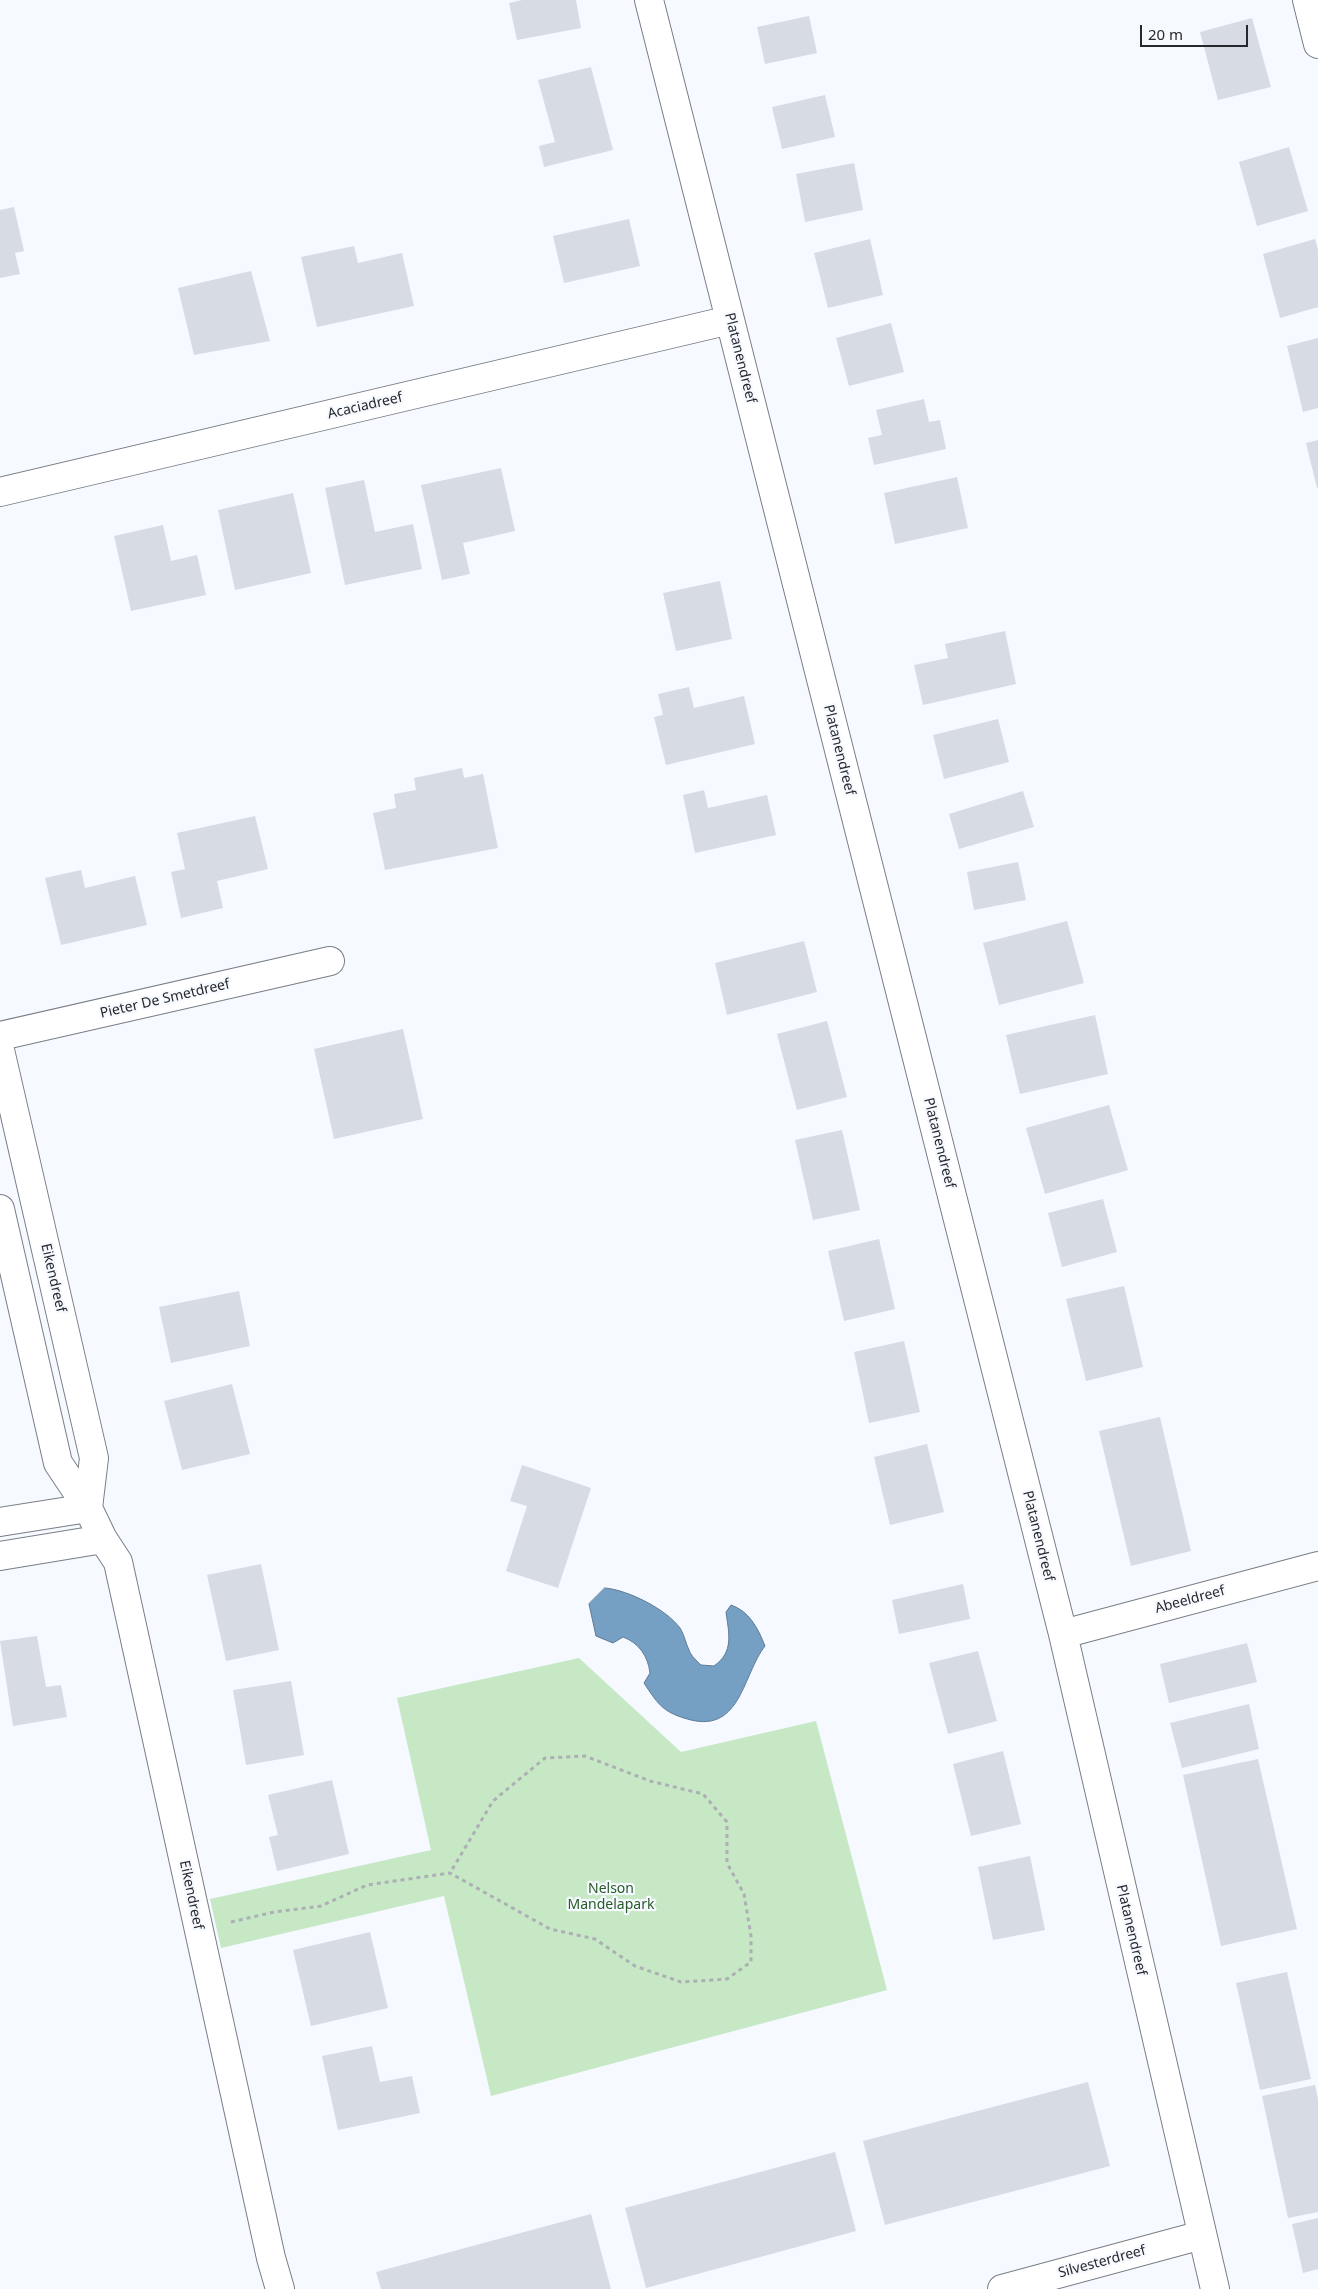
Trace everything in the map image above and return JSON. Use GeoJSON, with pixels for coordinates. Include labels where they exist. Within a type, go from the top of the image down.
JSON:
{"type":"FeatureCollection","features":[{"type":"Feature","properties":{"kind":"street","name":"Platanendreef"},"geometry":{"type":"LineString","coordinates":[[649,0],[1063,1634],[1215,2289]]}},
{"type":"Feature","properties":{"kind":"street"},"geometry":{"type":"LineString","coordinates":[[1307,0],[1318,44]]}},
{"type":"Feature","properties":{"kind":"street","name":"Acaciadreef"},"geometry":{"type":"LineString","coordinates":[[0,492],[730,320]]}},
{"type":"Feature","properties":{"kind":"street","name":"Pieter De Smetdreef"},"geometry":{"type":"LineString","coordinates":[[0,1036],[330,961]]}},
{"type":"Feature","properties":{"kind":"street","name":"Eikendreef"},"geometry":{"type":"LineString","coordinates":[[0,1050],[94,1458],[88,1508]]}},
{"type":"Feature","properties":{"kind":"street","name":"Eikendreef"},"geometry":{"type":"LineString","coordinates":[[0,1209],[58,1463],[88,1508],[103,1539],[118,1562],[271,2258],[280,2289]]}},
{"type":"Feature","properties":{"kind":"street"},"geometry":{"type":"LineString","coordinates":[[0,1522],[88,1508]]}},
{"type":"Feature","properties":{"kind":"street"},"geometry":{"type":"LineString","coordinates":[[0,1556],[103,1539]]}},
{"type":"Feature","properties":{"kind":"street","name":"Abeeldreef"},"geometry":{"type":"LineString","coordinates":[[1063,1634],[1318,1566]]}},
{"type":"Feature","properties":{"kind":"street","name":"Silvesterdreef"},"geometry":{"type":"LineString","coordinates":[[1002,2289],[1202,2234]]}},
{"type":"Feature","properties":{"kind":"path"},"geometry":{"type":"LineString","coordinates":[[199,1931],[274,1912],[321,1906],[367,1885],[450,1873],[550,1929],[595,1939],[635,1966],[681,1982],[727,1979],[751,1962],[751,1936],[744,1894],[727,1863],[727,1822],[704,1794],[650,1780],[584,1756],[545,1758],[493,1801],[450,1873]]}},
{"type":"Feature","properties":{"kind":"green space","name":"Nelson Mandelapark"},"geometry":{"type":"Polygon","coordinates":[[[579,1658],[681,1752],[816,1721],[887,1990],[491,2096],[444,1896],[221,1948],[210,1899],[431,1850],[397,1698],[579,1658]]]}},
{"type":"Feature","properties":{"kind":"water"},"geometry":{"type":"Polygon","coordinates":[[[605,1588],[624,1592],[666,1614],[680,1628],[690,1652],[701,1665],[714,1666],[725,1655],[729,1642],[726,1612],[731,1605],[743,1611],[756,1627],[765,1646],[731,1709],[721,1717],[708,1721],[691,1720],[663,1708],[644,1683],[650,1673],[642,1651],[634,1643],[623,1637],[613,1643],[596,1636],[589,1604],[605,1588]]]}},
{"type":"Feature","properties":{"kind":"building"},"geometry":{"type":"Polygon","coordinates":[[[522,0],[576,0],[581,28],[517,40],[509,3],[522,0]]]}},
{"type":"Feature","properties":{"kind":"building"},"geometry":{"type":"Polygon","coordinates":[[[809,16],[817,53],[765,64],[757,27],[809,16]]]}},
{"type":"Feature","properties":{"kind":"building"},"geometry":{"type":"Polygon","coordinates":[[[1252,18],[1271,87],[1218,100],[1200,32],[1252,18]]]}},
{"type":"Feature","properties":{"kind":"building"},"geometry":{"type":"Polygon","coordinates":[[[591,67],[613,150],[544,167],[539,146],[555,142],[538,80],[591,67]]]}},
{"type":"Feature","properties":{"kind":"building"},"geometry":{"type":"Polygon","coordinates":[[[825,95],[835,137],[782,149],[772,107],[825,95]]]}},
{"type":"Feature","properties":{"kind":"building"},"geometry":{"type":"Polygon","coordinates":[[[1289,147],[1308,211],[1257,226],[1239,162],[1289,147]]]}},
{"type":"Feature","properties":{"kind":"building"},"geometry":{"type":"Polygon","coordinates":[[[854,163],[863,210],[805,222],[796,174],[854,163]]]}},
{"type":"Feature","properties":{"kind":"building"},"geometry":{"type":"Polygon","coordinates":[[[14,207],[24,251],[15,253],[20,274],[0,278],[0,210],[14,207]]]}},
{"type":"Feature","properties":{"kind":"building"},"geometry":{"type":"Polygon","coordinates":[[[629,219],[640,266],[564,283],[553,236],[629,219]]]}},
{"type":"Feature","properties":{"kind":"building"},"geometry":{"type":"Polygon","coordinates":[[[870,239],[883,295],[828,308],[814,253],[870,239]]]}},
{"type":"Feature","properties":{"kind":"building"},"geometry":{"type":"Polygon","coordinates":[[[1315,239],[1318,250],[1318,307],[1280,318],[1263,254],[1315,239]]]}},
{"type":"Feature","properties":{"kind":"building"},"geometry":{"type":"Polygon","coordinates":[[[354,246],[358,263],[402,253],[414,306],[317,327],[301,257],[354,246]]]}},
{"type":"Feature","properties":{"kind":"building"},"geometry":{"type":"Polygon","coordinates":[[[251,271],[270,341],[194,355],[178,288],[251,271]]]}},
{"type":"Feature","properties":{"kind":"building"},"geometry":{"type":"Polygon","coordinates":[[[891,323],[904,372],[849,386],[836,338],[891,323]]]}},
{"type":"Feature","properties":{"kind":"building"},"geometry":{"type":"Polygon","coordinates":[[[1318,338],[1318,408],[1303,412],[1287,346],[1318,338]]]}},
{"type":"Feature","properties":{"kind":"building"},"geometry":{"type":"Polygon","coordinates":[[[924,399],[929,422],[940,420],[946,449],[874,465],[868,438],[882,435],[876,410],[924,399]]]}},
{"type":"Feature","properties":{"kind":"building"},"geometry":{"type":"Polygon","coordinates":[[[1318,440],[1318,488],[1317,488],[1306,443],[1318,440]]]}},
{"type":"Feature","properties":{"kind":"building"},"geometry":{"type":"Polygon","coordinates":[[[501,468],[515,531],[463,543],[470,574],[442,580],[421,485],[501,468]]]}},
{"type":"Feature","properties":{"kind":"building"},"geometry":{"type":"Polygon","coordinates":[[[957,477],[968,528],[895,544],[884,493],[957,477]]]}},
{"type":"Feature","properties":{"kind":"building"},"geometry":{"type":"Polygon","coordinates":[[[364,480],[375,532],[413,524],[422,569],[345,585],[325,488],[364,480]]]}},
{"type":"Feature","properties":{"kind":"building"},"geometry":{"type":"Polygon","coordinates":[[[293,493],[311,573],[235,590],[218,510],[293,493]]]}},
{"type":"Feature","properties":{"kind":"building"},"geometry":{"type":"Polygon","coordinates":[[[163,525],[171,561],[197,555],[206,595],[131,611],[114,536],[163,525]]]}},
{"type":"Feature","properties":{"kind":"building"},"geometry":{"type":"Polygon","coordinates":[[[720,581],[732,639],[676,651],[663,593],[720,581]]]}},
{"type":"Feature","properties":{"kind":"building"},"geometry":{"type":"Polygon","coordinates":[[[1005,631],[1016,684],[923,705],[914,665],[948,658],[945,644],[1005,631]]]}},
{"type":"Feature","properties":{"kind":"building"},"geometry":{"type":"Polygon","coordinates":[[[689,687],[694,708],[744,696],[755,744],[666,765],[654,717],[663,715],[658,694],[689,687]]]}},
{"type":"Feature","properties":{"kind":"building"},"geometry":{"type":"Polygon","coordinates":[[[998,719],[1009,762],[944,779],[933,735],[998,719]]]}},
{"type":"Feature","properties":{"kind":"building"},"geometry":{"type":"Polygon","coordinates":[[[462,768],[464,778],[483,774],[498,848],[385,870],[373,813],[396,808],[394,794],[416,790],[414,778],[462,768]]]}},
{"type":"Feature","properties":{"kind":"building"},"geometry":{"type":"Polygon","coordinates":[[[704,790],[708,808],[767,795],[776,835],[695,853],[683,795],[704,790]]]}},
{"type":"Feature","properties":{"kind":"building"},"geometry":{"type":"Polygon","coordinates":[[[1023,791],[1034,827],[959,849],[949,814],[1023,791]]]}},
{"type":"Feature","properties":{"kind":"building"},"geometry":{"type":"Polygon","coordinates":[[[255,816],[268,869],[217,881],[223,908],[181,918],[171,872],[185,869],[177,833],[255,816]]]}},
{"type":"Feature","properties":{"kind":"building"},"geometry":{"type":"Polygon","coordinates":[[[1018,862],[1026,900],[974,910],[967,872],[1018,862]]]}},
{"type":"Feature","properties":{"kind":"building"},"geometry":{"type":"Polygon","coordinates":[[[81,870],[85,888],[135,876],[147,925],[61,945],[45,878],[81,870]]]}},
{"type":"Feature","properties":{"kind":"building"},"geometry":{"type":"Polygon","coordinates":[[[1067,921],[1084,983],[999,1005],[983,943],[1067,921]]]}},
{"type":"Feature","properties":{"kind":"building"},"geometry":{"type":"Polygon","coordinates":[[[804,941],[817,992],[727,1015],[715,963],[804,941]]]}},
{"type":"Feature","properties":{"kind":"building"},"geometry":{"type":"Polygon","coordinates":[[[1095,1015],[1108,1074],[1020,1094],[1006,1035],[1095,1015]]]}},
{"type":"Feature","properties":{"kind":"building"},"geometry":{"type":"Polygon","coordinates":[[[827,1021],[847,1097],[797,1110],[777,1034],[827,1021]]]}},
{"type":"Feature","properties":{"kind":"building"},"geometry":{"type":"Polygon","coordinates":[[[403,1029],[423,1119],[334,1139],[314,1049],[403,1029]]]}},
{"type":"Feature","properties":{"kind":"building"},"geometry":{"type":"Polygon","coordinates":[[[1109,1105],[1128,1170],[1045,1194],[1026,1128],[1109,1105]]]}},
{"type":"Feature","properties":{"kind":"building"},"geometry":{"type":"Polygon","coordinates":[[[842,1130],[860,1210],[813,1220],[795,1140],[842,1130]]]}},
{"type":"Feature","properties":{"kind":"building"},"geometry":{"type":"Polygon","coordinates":[[[1103,1199],[1117,1252],[1062,1267],[1048,1213],[1103,1199]]]}},
{"type":"Feature","properties":{"kind":"building"},"geometry":{"type":"Polygon","coordinates":[[[879,1239],[895,1309],[844,1321],[828,1251],[879,1239]]]}},
{"type":"Feature","properties":{"kind":"building"},"geometry":{"type":"Polygon","coordinates":[[[1124,1286],[1143,1367],[1086,1381],[1066,1299],[1124,1286]]]}},
{"type":"Feature","properties":{"kind":"building"},"geometry":{"type":"Polygon","coordinates":[[[239,1291],[250,1346],[171,1363],[159,1307],[239,1291]]]}},
{"type":"Feature","properties":{"kind":"building"},"geometry":{"type":"Polygon","coordinates":[[[904,1341],[920,1412],[869,1423],[854,1352],[904,1341]]]}},
{"type":"Feature","properties":{"kind":"building"},"geometry":{"type":"Polygon","coordinates":[[[232,1384],[250,1454],[182,1470],[164,1401],[232,1384]]]}},
{"type":"Feature","properties":{"kind":"building"},"geometry":{"type":"Polygon","coordinates":[[[1160,1417],[1191,1551],[1131,1566],[1099,1431],[1160,1417]]]}},
{"type":"Feature","properties":{"kind":"building"},"geometry":{"type":"Polygon","coordinates":[[[927,1444],[944,1512],[890,1525],[874,1457],[927,1444]]]}},
{"type":"Feature","properties":{"kind":"building"},"geometry":{"type":"Polygon","coordinates":[[[522,1465],[591,1488],[558,1588],[506,1571],[527,1506],[510,1501],[522,1465]]]}},
{"type":"Feature","properties":{"kind":"building"},"geometry":{"type":"Polygon","coordinates":[[[261,1564],[279,1650],[226,1661],[207,1575],[261,1564]]]}},
{"type":"Feature","properties":{"kind":"building"},"geometry":{"type":"Polygon","coordinates":[[[963,1584],[970,1619],[899,1634],[892,1600],[963,1584]]]}},
{"type":"Feature","properties":{"kind":"building"},"geometry":{"type":"Polygon","coordinates":[[[37,1636],[46,1687],[61,1685],[67,1717],[13,1726],[0,1641],[37,1636]]]}},
{"type":"Feature","properties":{"kind":"building"},"geometry":{"type":"Polygon","coordinates":[[[1247,1643],[1257,1682],[1169,1703],[1160,1664],[1247,1643]]]}},
{"type":"Feature","properties":{"kind":"building"},"geometry":{"type":"Polygon","coordinates":[[[978,1651],[997,1721],[948,1734],[929,1663],[978,1651]]]}},
{"type":"Feature","properties":{"kind":"building"},"geometry":{"type":"Polygon","coordinates":[[[291,1681],[304,1755],[246,1765],[233,1690],[291,1681]]]}},
{"type":"Feature","properties":{"kind":"building"},"geometry":{"type":"Polygon","coordinates":[[[1249,1704],[1259,1749],[1182,1768],[1170,1723],[1249,1704]]]}},
{"type":"Feature","properties":{"kind":"building"},"geometry":{"type":"Polygon","coordinates":[[[1003,1751],[1021,1824],[971,1836],[953,1764],[1003,1751]]]}},
{"type":"Feature","properties":{"kind":"building"},"geometry":{"type":"Polygon","coordinates":[[[1258,1759],[1297,1929],[1221,1946],[1183,1775],[1258,1759]]]}},
{"type":"Feature","properties":{"kind":"building"},"geometry":{"type":"Polygon","coordinates":[[[332,1780],[349,1854],[277,1871],[269,1837],[278,1835],[268,1795],[332,1780]]]}},
{"type":"Feature","properties":{"kind":"building"},"geometry":{"type":"Polygon","coordinates":[[[1030,1856],[1045,1930],[993,1940],[978,1867],[1030,1856]]]}},
{"type":"Feature","properties":{"kind":"building"},"geometry":{"type":"Polygon","coordinates":[[[370,1932],[388,2008],[311,2026],[293,1950],[370,1932]]]}},
{"type":"Feature","properties":{"kind":"building"},"geometry":{"type":"Polygon","coordinates":[[[1287,1972],[1311,2079],[1260,2090],[1236,1983],[1287,1972]]]}},
{"type":"Feature","properties":{"kind":"building"},"geometry":{"type":"Polygon","coordinates":[[[372,2046],[380,2082],[412,2076],[420,2113],[338,2130],[322,2056],[372,2046]]]}},
{"type":"Feature","properties":{"kind":"building"},"geometry":{"type":"Polygon","coordinates":[[[1088,2082],[1110,2166],[885,2225],[863,2141],[1088,2082]]]}},
{"type":"Feature","properties":{"kind":"building"},"geometry":{"type":"Polygon","coordinates":[[[1315,2085],[1318,2099],[1318,2212],[1288,2218],[1262,2096],[1315,2085]]]}},
{"type":"Feature","properties":{"kind":"building"},"geometry":{"type":"Polygon","coordinates":[[[835,2152],[856,2231],[646,2288],[625,2208],[835,2152]]]}},
{"type":"Feature","properties":{"kind":"building"},"geometry":{"type":"Polygon","coordinates":[[[591,2214],[611,2289],[381,2289],[376,2272],[591,2214]]]}},
{"type":"Feature","properties":{"kind":"building"},"geometry":{"type":"Polygon","coordinates":[[[1318,2218],[1318,2269],[1303,2273],[1292,2224],[1318,2218]]]}}]}
